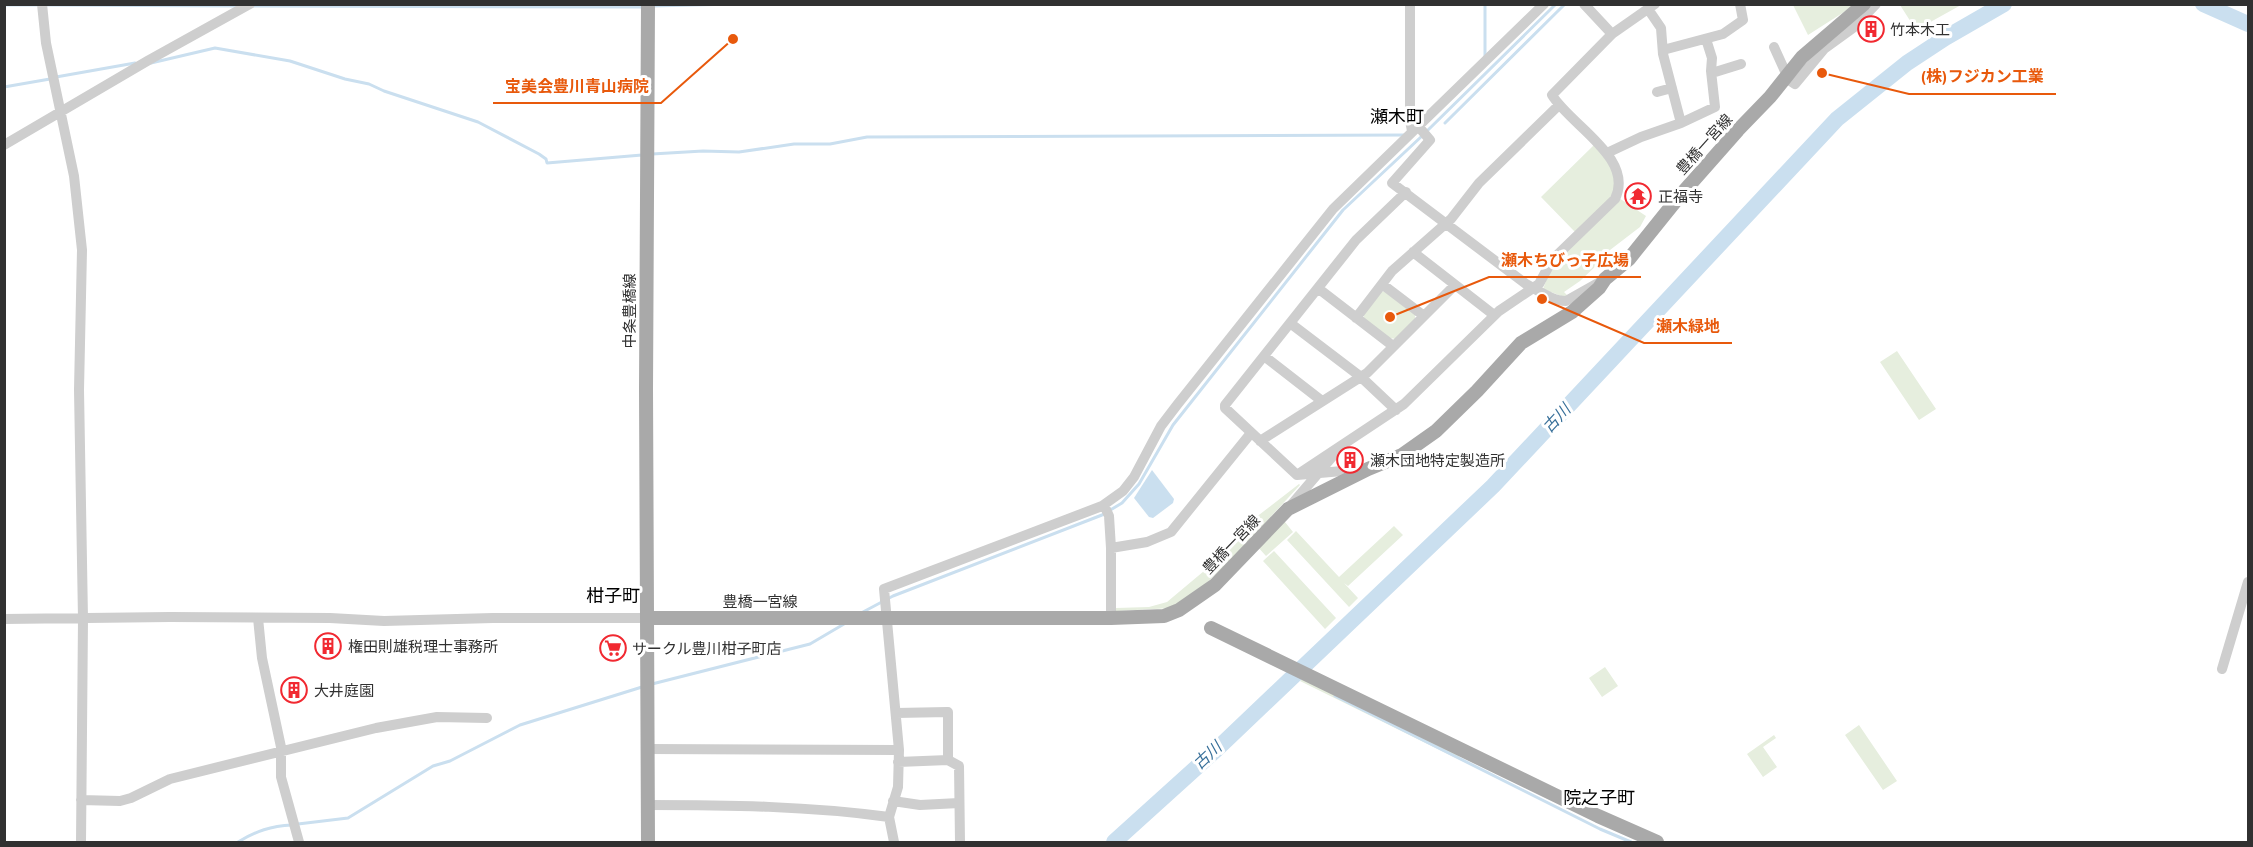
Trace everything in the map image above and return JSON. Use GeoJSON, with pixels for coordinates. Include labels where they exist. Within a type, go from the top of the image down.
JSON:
{"type":"FeatureCollection","features":[{"type":"Feature","properties":{"kind":"main road","name":"豊橋一宮線"},"geometry":{"type":"LineString","coordinates":[[648,618],[852,619],[886,612],[1111,618],[1164,615],[1179,610],[1215,585],[1288,509],[1368,469],[1402,455],[1436,431],[1521,344],[1572,312],[1629,259],[1678,198],[1806,53],[1864,4]]}},
{"type":"Feature","properties":{"kind":"main road","name":"中条豊橋線"},"geometry":{"type":"LineString","coordinates":[[648,7],[646,154],[648,618]]}},
{"type":"Feature","properties":{"kind":"main road"},"geometry":{"type":"LineString","coordinates":[[648,618],[648,843]]}},
{"type":"Feature","properties":{"kind":"main road"},"geometry":{"type":"LineString","coordinates":[[1211,628],[1657,843]]}},
{"type":"Feature","properties":{"kind":"street"},"geometry":{"type":"LineString","coordinates":[[1410,4],[1410,120],[1416,132],[1429,141],[1389,180],[1534,288],[1561,301],[1566,301],[1605,279]]}},
{"type":"Feature","properties":{"kind":"street"},"geometry":{"type":"LineString","coordinates":[[894,843],[889,817],[898,787],[898,756],[884,589],[1106,510],[1134,477],[1161,426],[1327,216],[1491,64],[1544,4]]}},
{"type":"Feature","properties":{"kind":"street"},"geometry":{"type":"LineString","coordinates":[[1584,4],[1612,34]]}},
{"type":"Feature","properties":{"kind":"street"},"geometry":{"type":"LineString","coordinates":[[1663,50],[1723,34],[1743,20],[1740,4]]}},
{"type":"Feature","properties":{"kind":"street"},"geometry":{"type":"LineString","coordinates":[[1774,47],[1790,80],[1795,84],[1824,49],[1853,28],[1876,4]]}},
{"type":"Feature","properties":{"kind":"street"},"geometry":{"type":"LineString","coordinates":[[42,7],[74,176],[82,250],[81,843]]}},
{"type":"Feature","properties":{"kind":"street"},"geometry":{"type":"LineString","coordinates":[[4,145],[246,7]]}},
{"type":"Feature","properties":{"kind":"street"},"geometry":{"type":"LineString","coordinates":[[1297,475],[1396,410],[1494,315],[1539,284],[1552,260],[1615,199],[1619,177],[1607,153],[1552,95],[1612,34],[1651,7],[1661,28],[1663,50],[1682,123]]}},
{"type":"Feature","properties":{"kind":"street"},"geometry":{"type":"LineString","coordinates":[[1607,153],[1715,107],[1712,58],[1706,39]]}},
{"type":"Feature","properties":{"kind":"street"},"geometry":{"type":"LineString","coordinates":[[1712,73],[1741,64]]}},
{"type":"Feature","properties":{"kind":"street"},"geometry":{"type":"LineString","coordinates":[[1657,92],[1672,88]]}},
{"type":"Feature","properties":{"kind":"street"},"geometry":{"type":"LineString","coordinates":[[1356,318],[1392,271],[1446,223],[1479,183],[1560,105]]}},
{"type":"Feature","properties":{"kind":"street"},"geometry":{"type":"LineString","coordinates":[[1368,469],[1297,475],[1225,408],[1225,405],[1356,240],[1406,192]]}},
{"type":"Feature","properties":{"kind":"street"},"geometry":{"type":"LineString","coordinates":[[1413,252],[1494,315]]}},
{"type":"Feature","properties":{"kind":"street"},"geometry":{"type":"LineString","coordinates":[[1382,284],[1424,316]]}},
{"type":"Feature","properties":{"kind":"street"},"geometry":{"type":"LineString","coordinates":[[1260,441],[1361,377],[1455,285]]}},
{"type":"Feature","properties":{"kind":"street"},"geometry":{"type":"LineString","coordinates":[[1318,289],[1393,346]]}},
{"type":"Feature","properties":{"kind":"street"},"geometry":{"type":"LineString","coordinates":[[1290,323],[1361,377],[1396,410]]}},
{"type":"Feature","properties":{"kind":"street"},"geometry":{"type":"LineString","coordinates":[[1264,356],[1322,401]]}},
{"type":"Feature","properties":{"kind":"street"},"geometry":{"type":"LineString","coordinates":[[1111,548],[1147,542],[1171,532],[1251,432]]}},
{"type":"Feature","properties":{"kind":"street"},"geometry":{"type":"LineString","coordinates":[[1288,509],[1342,445]]}},
{"type":"Feature","properties":{"kind":"street"},"geometry":{"type":"LineString","coordinates":[[1106,510],[1111,548],[1111,618]]}},
{"type":"Feature","properties":{"kind":"street"},"geometry":{"type":"LineString","coordinates":[[2222,669],[2246,598],[2248,582]]}},
{"type":"Feature","properties":{"kind":"street"},"geometry":{"type":"LineString","coordinates":[[258,618],[262,658],[281,752],[281,777],[299,843]]}},
{"type":"Feature","properties":{"kind":"street"},"geometry":{"type":"LineString","coordinates":[[4,619],[258,618],[384,621],[648,618]]}},
{"type":"Feature","properties":{"kind":"street"},"geometry":{"type":"LineString","coordinates":[[896,713],[948,712],[948,760]]}},
{"type":"Feature","properties":{"kind":"street"},"geometry":{"type":"LineString","coordinates":[[81,800],[120,801],[170,779],[376,728],[437,717],[487,718]]}},
{"type":"Feature","properties":{"kind":"street"},"geometry":{"type":"LineString","coordinates":[[648,749],[898,756],[948,760],[959,766],[960,843]]}},
{"type":"Feature","properties":{"kind":"street"},"geometry":{"type":"LineString","coordinates":[[893,801],[920,805],[959,803]]}},
{"type":"Feature","properties":{"kind":"street"},"geometry":{"type":"LineString","coordinates":[[648,805],[755,806],[838,810],[889,817]]}},
{"type":"Feature","properties":{"kind":"green space"},"geometry":{"type":"Polygon","coordinates":[[[1793,5],[1855,5],[1808,35],[1793,5]]]}},
{"type":"Feature","properties":{"kind":"green space"},"geometry":{"type":"Polygon","coordinates":[[[1900,5],[1961,5],[1916,30],[1900,5]]]}},
{"type":"Feature","properties":{"kind":"green space"},"geometry":{"type":"Polygon","coordinates":[[[1594,145],[1614,172],[1613,193],[1607,202],[1575,232],[1541,197],[1594,145]]]}},
{"type":"Feature","properties":{"kind":"green space"},"geometry":{"type":"Polygon","coordinates":[[[1619,198],[1646,216],[1640,227],[1597,260],[1599,263],[1564,292],[1567,295],[1564,297],[1543,289],[1552,265],[1619,198]]]}},
{"type":"Feature","properties":{"kind":"green space"},"geometry":{"type":"Polygon","coordinates":[[[1388,291],[1415,312],[1415,320],[1396,339],[1389,338],[1364,320],[1364,313],[1380,292],[1388,291]]]}},
{"type":"Feature","properties":{"kind":"green space"},"geometry":{"type":"Polygon","coordinates":[[[1897,351],[1936,409],[1919,420],[1880,362],[1897,351]]]}},
{"type":"Feature","properties":{"kind":"green space"},"geometry":{"type":"Polygon","coordinates":[[[1299,484],[1227,564],[1202,587],[1173,608],[1116,611],[1116,608],[1149,607],[1167,602],[1204,571],[1246,525],[1299,484]]]}},
{"type":"Feature","properties":{"kind":"green space"},"geometry":{"type":"Polygon","coordinates":[[[1281,517],[1293,532],[1266,556],[1256,545],[1281,517]]]}},
{"type":"Feature","properties":{"kind":"green space"},"geometry":{"type":"Polygon","coordinates":[[[1394,526],[1403,535],[1348,586],[1344,583],[1358,598],[1349,607],[1287,540],[1296,531],[1339,577],[1394,526]]]}},
{"type":"Feature","properties":{"kind":"green space"},"geometry":{"type":"Polygon","coordinates":[[[1274,551],[1336,618],[1325,629],[1263,561],[1274,551]]]}},
{"type":"Feature","properties":{"kind":"green space"},"geometry":{"type":"Polygon","coordinates":[[[1605,667],[1618,686],[1602,697],[1589,678],[1605,667]]]}},
{"type":"Feature","properties":{"kind":"green space"},"geometry":{"type":"Polygon","coordinates":[[[1303,678],[1459,754],[1460,760],[1300,681],[1303,678]]]}},
{"type":"Feature","properties":{"kind":"green space"},"geometry":{"type":"Polygon","coordinates":[[[1859,725],[1897,781],[1883,790],[1845,735],[1859,725]]]}},
{"type":"Feature","properties":{"kind":"green space"},"geometry":{"type":"Polygon","coordinates":[[[1774,735],[1776,738],[1763,747],[1777,767],[1763,777],[1747,754],[1774,735]]]}},
{"type":"Feature","properties":{"kind":"water"},"geometry":{"type":"Polygon","coordinates":[[[1152,470],[1174,499],[1173,503],[1153,518],[1149,517],[1134,498],[1152,470]]]}},
{"type":"Feature","properties":{"kind":"waterway"},"geometry":{"type":"LineString","coordinates":[[651,6],[736,4]]}},
{"type":"Feature","properties":{"kind":"waterway"},"geometry":{"type":"LineString","coordinates":[[1485,4],[1485,57]]}},
{"type":"Feature","properties":{"kind":"waterway"},"geometry":{"type":"LineString","coordinates":[[1427,131],[1556,4]]}},
{"type":"Feature","properties":{"kind":"waterway"},"geometry":{"type":"LineString","coordinates":[[1445,123],[1565,4]]}},
{"type":"Feature","properties":{"kind":"waterway","name":"古川"},"geometry":{"type":"LineString","coordinates":[[1114,842],[1218,748],[1493,486],[1837,119],[1907,63],[2004,4]]}},
{"type":"Feature","properties":{"kind":"waterway","name":"古川"},"geometry":{"type":"LineString","coordinates":[[2203,4],[2248,24]]}},
{"type":"Feature","properties":{"kind":"waterway"},"geometry":{"type":"LineString","coordinates":[[4,5],[38,5]]}},
{"type":"Feature","properties":{"kind":"waterway"},"geometry":{"type":"LineString","coordinates":[[45,5],[239,6]]}},
{"type":"Feature","properties":{"kind":"waterway"},"geometry":{"type":"LineString","coordinates":[[252,6],[644,7]]}},
{"type":"Feature","properties":{"kind":"waterway"},"geometry":{"type":"LineString","coordinates":[[151,63],[215,48],[290,61],[345,79],[369,84],[478,122],[539,154],[546,159],[547,163],[642,155]]}},
{"type":"Feature","properties":{"kind":"waterway"},"geometry":{"type":"LineString","coordinates":[[56,77],[135,63]]}},
{"type":"Feature","properties":{"kind":"waterway"},"geometry":{"type":"LineString","coordinates":[[4,87],[50,79]]}},
{"type":"Feature","properties":{"kind":"waterway"},"geometry":{"type":"LineString","coordinates":[[652,154],[703,151],[739,152],[794,144],[830,144],[867,137],[1406,135]]}},
{"type":"Feature","properties":{"kind":"waterway"},"geometry":{"type":"LineString","coordinates":[[863,612],[893,596],[1102,515],[1122,503],[1139,484],[1173,425],[1343,210],[1422,136]]}},
{"type":"Feature","properties":{"kind":"waterway"},"geometry":{"type":"LineString","coordinates":[[652,684],[810,644],[844,624]]}},
{"type":"Feature","properties":{"kind":"waterway"},"geometry":{"type":"LineString","coordinates":[[298,824],[348,818],[433,766],[450,761],[520,725],[642,687]]}},
{"type":"Feature","properties":{"kind":"waterway"},"geometry":{"type":"LineString","coordinates":[[1335,696],[1600,829],[1631,842]]}},
{"type":"Feature","properties":{"kind":"waterway"},"geometry":{"type":"LineString","coordinates":[[238,842],[264,830],[292,825]]}},
{"type":"Feature","properties":{"kind":"place","name":"竹本木工"},"geometry":{"type":"Point","coordinates":[1871,29]}},
{"type":"Feature","properties":{"kind":"place","name":"宝美会豊川青山病院"},"geometry":{"type":"Point","coordinates":[733,39]}},
{"type":"Feature","properties":{"kind":"place","name":"(株)フジカン工業"},"geometry":{"type":"Point","coordinates":[1822,73]}},
{"type":"Feature","properties":{"kind":"place","name":"正福寺"},"geometry":{"type":"Point","coordinates":[1638,196]}},
{"type":"Feature","properties":{"kind":"place","name":"瀬木緑地"},"geometry":{"type":"Point","coordinates":[1542,299]}},
{"type":"Feature","properties":{"kind":"place","name":"瀬木ちびっ子広場"},"geometry":{"type":"Point","coordinates":[1390,317]}},
{"type":"Feature","properties":{"kind":"place","name":"瀬木団地特定製造所"},"geometry":{"type":"Point","coordinates":[1350,460]}},
{"type":"Feature","properties":{"kind":"place","name":"権田則雄税理士事務所"},"geometry":{"type":"Point","coordinates":[328,646]}},
{"type":"Feature","properties":{"kind":"place","name":"サークル豊川柑子町店"},"geometry":{"type":"Point","coordinates":[613,648]}},
{"type":"Feature","properties":{"kind":"place","name":"大井庭園"},"geometry":{"type":"Point","coordinates":[294,690]}},
{"type":"Feature","properties":{"kind":"district","name":"瀬木町"},"geometry":{"type":"Point","coordinates":[1397,116]}},
{"type":"Feature","properties":{"kind":"district","name":"柑子町"},"geometry":{"type":"Point","coordinates":[613,595]}},
{"type":"Feature","properties":{"kind":"district","name":"院之子町"},"geometry":{"type":"Point","coordinates":[1599,797]}}]}
